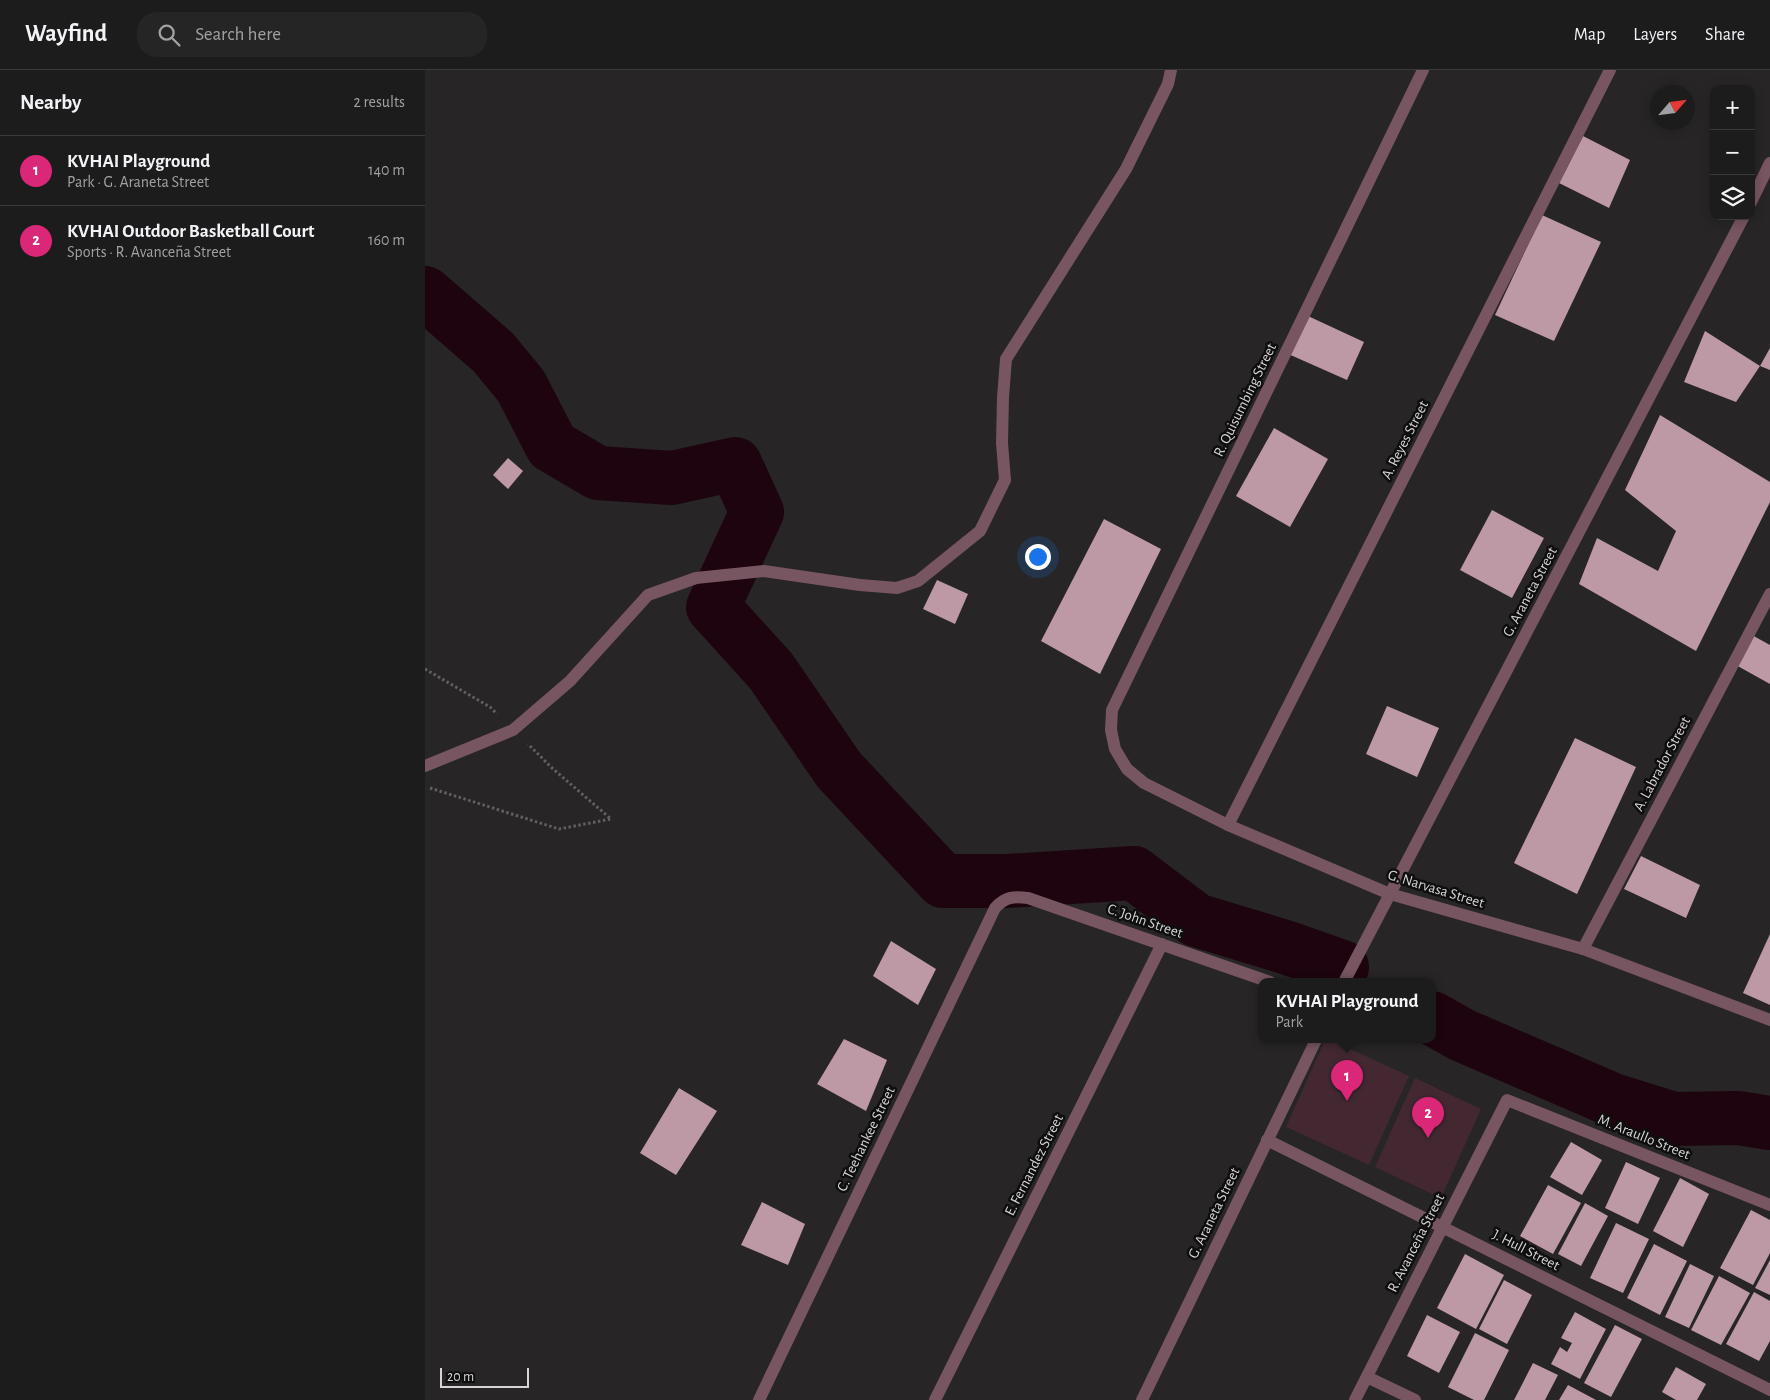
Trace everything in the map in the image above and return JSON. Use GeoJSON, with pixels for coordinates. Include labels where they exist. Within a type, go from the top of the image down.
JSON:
{"type":"FeatureCollection","features":[{"type":"Feature","properties":{"kind":"street"},"geometry":{"type":"LineString","coordinates":[[425,766],[513,730],[570,681],[648,595],[696,578],[764,571],[860,585],[897,588],[918,581],[980,531],[1005,480],[1002,443],[1006,359],[1126,170],[1168,84],[1171,70]]}},
{"type":"Feature","properties":{"kind":"street","name":"R. Quisumbing Street"},"geometry":{"type":"LineString","coordinates":[[1115,748],[1111,730],[1112,710],[1423,70]]}},
{"type":"Feature","properties":{"kind":"street","name":"A. Reyes Street"},"geometry":{"type":"LineString","coordinates":[[1228,825],[1610,70]]}},
{"type":"Feature","properties":{"kind":"street"},"geometry":{"type":"LineString","coordinates":[[1755,194],[1770,163]]}},
{"type":"Feature","properties":{"kind":"street","name":"G. Araneta Street"},"geometry":{"type":"LineString","coordinates":[[1346,978],[1742,220]]}},
{"type":"Feature","properties":{"kind":"street","name":"A. Labrador Street"},"geometry":{"type":"LineString","coordinates":[[1583,949],[1770,594]]}},
{"type":"Feature","properties":{"kind":"street","name":"G. Narvasa Street"},"geometry":{"type":"LineString","coordinates":[[1115,748],[1127,769],[1144,783],[1228,825],[1390,894],[1583,949],[1770,1020]]}},
{"type":"Feature","properties":{"kind":"street","name":"C. John Street"},"geometry":{"type":"LineString","coordinates":[[1008,898],[1028,898],[1259,978]]}},
{"type":"Feature","properties":{"kind":"street","name":"C. Teehankee Street"},"geometry":{"type":"LineString","coordinates":[[759,1400],[995,908],[1008,898]]}},
{"type":"Feature","properties":{"kind":"street","name":"E. Fernandez Street"},"geometry":{"type":"LineString","coordinates":[[935,1400],[1162,944]]}},
{"type":"Feature","properties":{"kind":"street","name":"G. Araneta Street"},"geometry":{"type":"LineString","coordinates":[[1142,1400],[1315,1043]]}},
{"type":"Feature","properties":{"kind":"street","name":"M. Araullo Street"},"geometry":{"type":"LineString","coordinates":[[1507,1100],[1770,1205]]}},
{"type":"Feature","properties":{"kind":"street","name":"R. Avanceña Street"},"geometry":{"type":"LineString","coordinates":[[1355,1400],[1507,1100]]}},
{"type":"Feature","properties":{"kind":"street","name":"J. Hull Street"},"geometry":{"type":"LineString","coordinates":[[1267,1140],[1770,1390]]}},
{"type":"Feature","properties":{"kind":"street"},"geometry":{"type":"LineString","coordinates":[[1367,1377],[1415,1400]]}},
{"type":"Feature","properties":{"kind":"path"},"geometry":{"type":"LineString","coordinates":[[425,669],[490,707],[552,768],[611,819],[559,829],[425,786]]}},
{"type":"Feature","properties":{"kind":"shaded area"},"geometry":{"type":"Polygon","coordinates":[[[1324,1043],[1338,1043],[1409,1076],[1369,1165],[1286,1127],[1324,1043]]]}},
{"type":"Feature","properties":{"kind":"shaded area"},"geometry":{"type":"Polygon","coordinates":[[[1415,1078],[1481,1109],[1441,1198],[1375,1167],[1415,1078]]]}},
{"type":"Feature","properties":{"kind":"building"},"geometry":{"type":"Polygon","coordinates":[[[1583,136],[1630,160],[1609,208],[1559,183],[1583,136]]]}},
{"type":"Feature","properties":{"kind":"building"},"geometry":{"type":"Polygon","coordinates":[[[1542,215],[1601,242],[1554,341],[1495,315],[1542,215]]]}},
{"type":"Feature","properties":{"kind":"building"},"geometry":{"type":"Polygon","coordinates":[[[1308,316],[1364,342],[1347,380],[1286,353],[1308,316]]]}},
{"type":"Feature","properties":{"kind":"building"},"geometry":{"type":"Polygon","coordinates":[[[1705,331],[1760,366],[1736,402],[1684,382],[1705,331]]]}},
{"type":"Feature","properties":{"kind":"building"},"geometry":{"type":"Polygon","coordinates":[[[1770,348],[1770,370],[1760,366],[1770,348]]]}},
{"type":"Feature","properties":{"kind":"building"},"geometry":{"type":"Polygon","coordinates":[[[1660,415],[1770,482],[1770,502],[1696,651],[1579,584],[1597,538],[1658,571],[1676,531],[1625,490],[1660,415]]]}},
{"type":"Feature","properties":{"kind":"building"},"geometry":{"type":"Polygon","coordinates":[[[1274,428],[1328,459],[1290,527],[1236,496],[1274,428]]]}},
{"type":"Feature","properties":{"kind":"building"},"geometry":{"type":"Polygon","coordinates":[[[508,458],[523,471],[508,489],[493,475],[508,458]]]}},
{"type":"Feature","properties":{"kind":"building"},"geometry":{"type":"Polygon","coordinates":[[[1492,510],[1544,538],[1512,598],[1460,570],[1492,510]]]}},
{"type":"Feature","properties":{"kind":"building"},"geometry":{"type":"Polygon","coordinates":[[[1104,519],[1161,549],[1100,674],[1041,641],[1104,519]]]}},
{"type":"Feature","properties":{"kind":"building"},"geometry":{"type":"Polygon","coordinates":[[[937,580],[968,594],[955,624],[923,609],[937,580]]]}},
{"type":"Feature","properties":{"kind":"building"},"geometry":{"type":"Polygon","coordinates":[[[1750,634],[1770,645],[1770,684],[1734,664],[1750,634]]]}},
{"type":"Feature","properties":{"kind":"building"},"geometry":{"type":"Polygon","coordinates":[[[1387,706],[1439,728],[1417,777],[1366,754],[1387,706]]]}},
{"type":"Feature","properties":{"kind":"building"},"geometry":{"type":"Polygon","coordinates":[[[1575,738],[1636,767],[1577,894],[1514,863],[1575,738]]]}},
{"type":"Feature","properties":{"kind":"building"},"geometry":{"type":"Polygon","coordinates":[[[1641,856],[1700,885],[1686,918],[1624,889],[1641,856]]]}},
{"type":"Feature","properties":{"kind":"building"},"geometry":{"type":"Polygon","coordinates":[[[1770,934],[1770,1005],[1743,993],[1770,934]]]}},
{"type":"Feature","properties":{"kind":"building"},"geometry":{"type":"Polygon","coordinates":[[[891,941],[936,969],[918,1005],[873,976],[891,941]]]}},
{"type":"Feature","properties":{"kind":"building"},"geometry":{"type":"Polygon","coordinates":[[[844,1039],[887,1060],[866,1111],[817,1084],[844,1039]]]}},
{"type":"Feature","properties":{"kind":"building"},"geometry":{"type":"Polygon","coordinates":[[[679,1088],[717,1111],[676,1175],[640,1153],[679,1088]]]}},
{"type":"Feature","properties":{"kind":"building"},"geometry":{"type":"Polygon","coordinates":[[[1571,1142],[1602,1160],[1582,1195],[1550,1177],[1571,1142]]]}},
{"type":"Feature","properties":{"kind":"building"},"geometry":{"type":"Polygon","coordinates":[[[1626,1162],[1660,1178],[1638,1224],[1605,1208],[1626,1162]]]}},
{"type":"Feature","properties":{"kind":"building"},"geometry":{"type":"Polygon","coordinates":[[[1680,1178],[1709,1194],[1683,1247],[1653,1231],[1680,1178]]]}},
{"type":"Feature","properties":{"kind":"building"},"geometry":{"type":"Polygon","coordinates":[[[1548,1185],[1581,1203],[1553,1254],[1520,1236],[1548,1185]]]}},
{"type":"Feature","properties":{"kind":"building"},"geometry":{"type":"Polygon","coordinates":[[[762,1202],[805,1224],[788,1265],[741,1245],[762,1202]]]}},
{"type":"Feature","properties":{"kind":"building"},"geometry":{"type":"Polygon","coordinates":[[[1585,1203],[1608,1216],[1581,1266],[1558,1254],[1585,1203]]]}},
{"type":"Feature","properties":{"kind":"building"},"geometry":{"type":"Polygon","coordinates":[[[1751,1210],[1770,1220],[1770,1253],[1753,1285],[1720,1268],[1751,1210]]]}},
{"type":"Feature","properties":{"kind":"building"},"geometry":{"type":"Polygon","coordinates":[[[1616,1223],[1649,1239],[1623,1293],[1590,1278],[1616,1223]]]}},
{"type":"Feature","properties":{"kind":"building"},"geometry":{"type":"Polygon","coordinates":[[[1654,1244],[1687,1261],[1660,1315],[1627,1298],[1654,1244]]]}},
{"type":"Feature","properties":{"kind":"building"},"geometry":{"type":"Polygon","coordinates":[[[1465,1254],[1504,1275],[1476,1329],[1437,1308],[1465,1254]]]}},
{"type":"Feature","properties":{"kind":"building"},"geometry":{"type":"Polygon","coordinates":[[[1770,1260],[1770,1295],[1755,1288],[1770,1260]]]}},
{"type":"Feature","properties":{"kind":"building"},"geometry":{"type":"Polygon","coordinates":[[[1690,1264],[1714,1276],[1689,1328],[1665,1317],[1690,1264]]]}},
{"type":"Feature","properties":{"kind":"building"},"geometry":{"type":"Polygon","coordinates":[[[1719,1276],[1750,1293],[1721,1345],[1691,1330],[1719,1276]]]}},
{"type":"Feature","properties":{"kind":"building"},"geometry":{"type":"Polygon","coordinates":[[[1504,1280],[1532,1295],[1507,1344],[1479,1329],[1504,1280]]]}},
{"type":"Feature","properties":{"kind":"building"},"geometry":{"type":"Polygon","coordinates":[[[1754,1292],[1770,1301],[1770,1341],[1759,1361],[1726,1344],[1754,1292]]]}},
{"type":"Feature","properties":{"kind":"building"},"geometry":{"type":"Polygon","coordinates":[[[1575,1312],[1606,1329],[1580,1379],[1551,1364],[1560,1347],[1567,1352],[1572,1343],[1561,1338],[1575,1312]]]}},
{"type":"Feature","properties":{"kind":"building"},"geometry":{"type":"Polygon","coordinates":[[[1427,1315],[1460,1332],[1439,1373],[1407,1356],[1427,1315]]]}},
{"type":"Feature","properties":{"kind":"building"},"geometry":{"type":"Polygon","coordinates":[[[1615,1325],[1642,1339],[1611,1397],[1584,1383],[1615,1325]]]}},
{"type":"Feature","properties":{"kind":"building"},"geometry":{"type":"Polygon","coordinates":[[[1475,1333],[1509,1350],[1484,1400],[1474,1400],[1448,1387],[1475,1333]]]}},
{"type":"Feature","properties":{"kind":"building"},"geometry":{"type":"Polygon","coordinates":[[[1533,1363],[1558,1375],[1545,1400],[1514,1400],[1533,1363]]]}},
{"type":"Feature","properties":{"kind":"building"},"geometry":{"type":"Polygon","coordinates":[[[1676,1367],[1706,1384],[1697,1400],[1676,1400],[1662,1392],[1676,1367]]]}},
{"type":"Feature","properties":{"kind":"building"},"geometry":{"type":"Polygon","coordinates":[[[1568,1385],[1596,1400],[1559,1400],[1568,1385]]]}},
{"type":"Feature","properties":{"kind":"waterway"},"geometry":{"type":"LineString","coordinates":[[425,293],[493,352],[521,386],[552,446],[598,473],[672,478],[735,464],[757,512],[713,607],[771,671],[839,770],[943,881],[1007,881],[1134,873],[1196,920],[1285,947],[1342,967]]}},
{"type":"Feature","properties":{"kind":"waterway"},"geometry":{"type":"LineString","coordinates":[[1436,1020],[1462,1035],[1613,1100],[1674,1119],[1738,1118],[1770,1123]]}},
{"type":"Feature","properties":{"kind":"place","name":"KVHAI Playground"},"geometry":{"type":"Point","coordinates":[1347,1101]}},
{"type":"Feature","properties":{"kind":"place","name":"KVHAI Outdoor Basketball Court"},"geometry":{"type":"Point","coordinates":[1428,1138]}}]}
